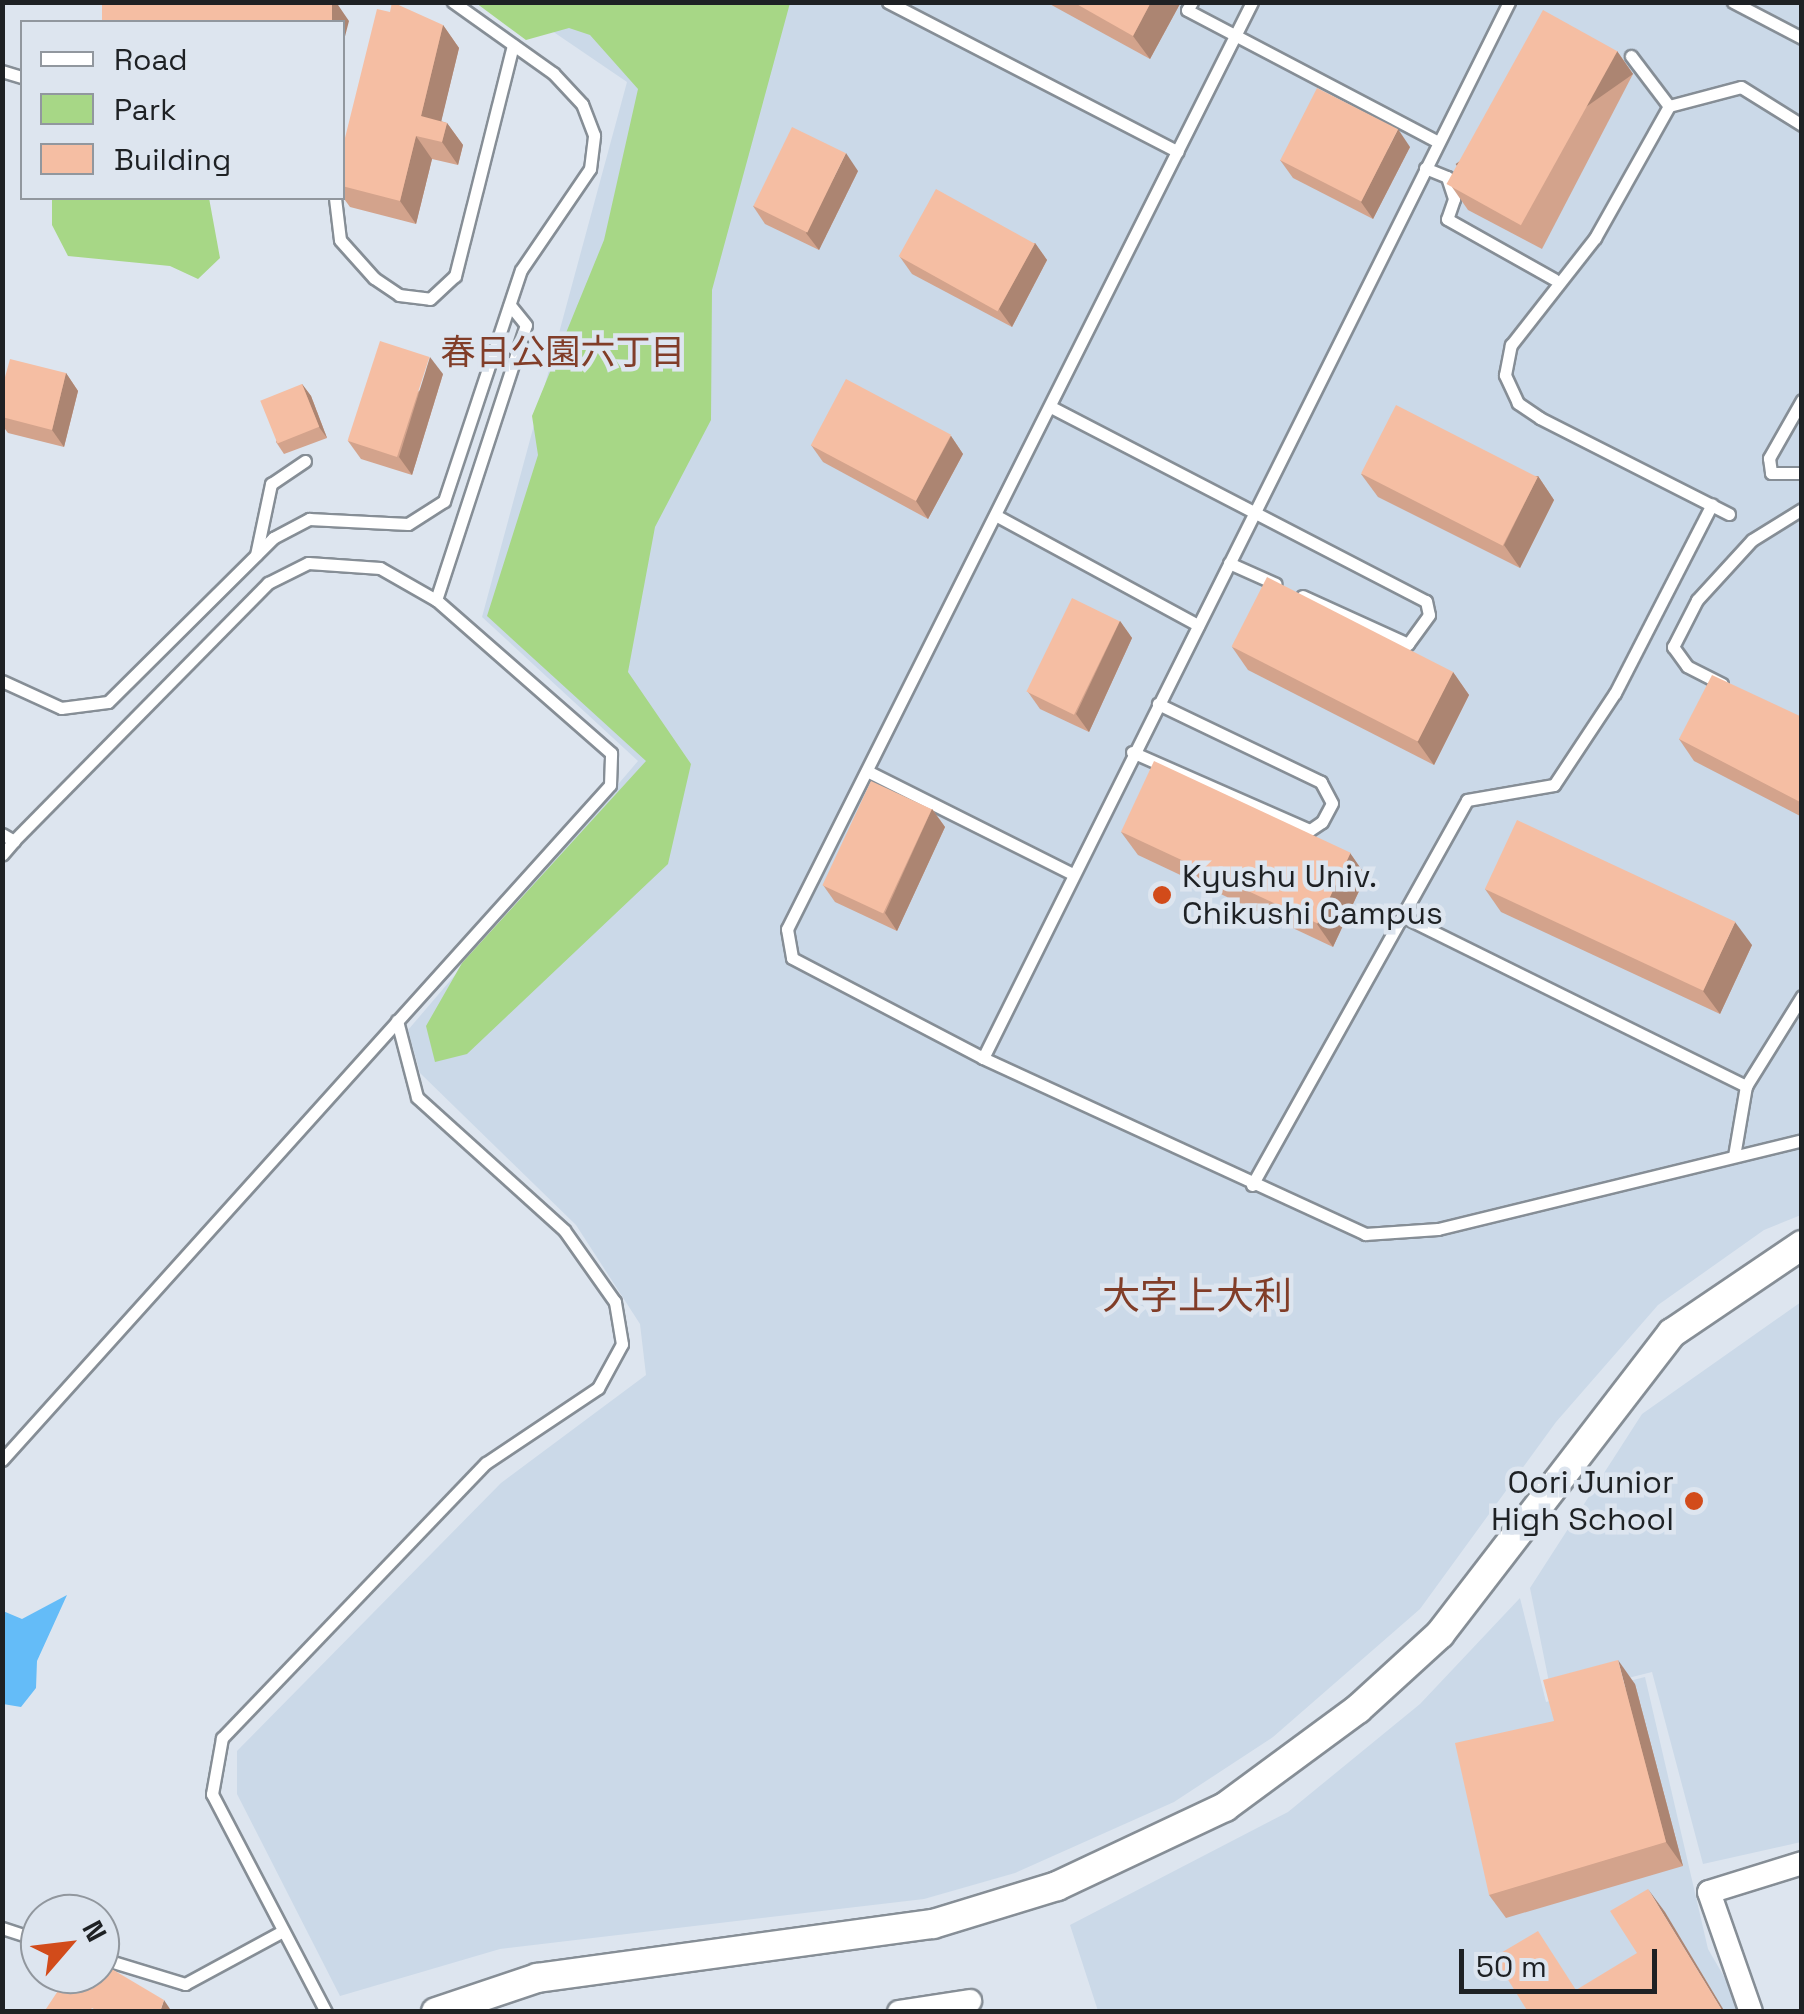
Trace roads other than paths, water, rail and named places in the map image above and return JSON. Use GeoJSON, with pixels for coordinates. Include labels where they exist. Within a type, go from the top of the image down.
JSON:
{"type":"FeatureCollection","features":[{"type":"Feature","properties":{"kind":"street"},"geometry":{"type":"LineString","coordinates":[[447,2009],[536,1978],[933,1924],[1057,1886],[1225,1807],[1358,1709],[1440,1634],[1672,1333],[1802,1245]]}},
{"type":"Feature","properties":{"kind":"street"},"geometry":{"type":"LineString","coordinates":[[1750,2012],[1710,1892],[1802,1863]]}},
{"type":"Feature","properties":{"kind":"street"},"geometry":{"type":"LineString","coordinates":[[899,2012],[970,2001]]}},
{"type":"Feature","properties":{"kind":"lane"},"geometry":{"type":"LineString","coordinates":[[2,682],[20,682],[61,708],[108,702],[256,555],[310,519],[408,524],[444,501],[521,270],[590,169],[594,135],[582,104],[513,45],[453,2]]}},
{"type":"Feature","properties":{"kind":"lane"},"geometry":{"type":"LineString","coordinates":[[888,2],[1178,152]]}},
{"type":"Feature","properties":{"kind":"lane"},"geometry":{"type":"LineString","coordinates":[[1192,2],[1188,10],[1235,37],[1438,142]]}},
{"type":"Feature","properties":{"kind":"lane"},"geometry":{"type":"LineString","coordinates":[[1252,2],[787,929],[792,958],[984,1058],[1365,1234],[1438,1228],[1802,1140]]}},
{"type":"Feature","properties":{"kind":"lane"},"geometry":{"type":"LineString","coordinates":[[984,1058],[1072,872],[1509,2]]}},
{"type":"Feature","properties":{"kind":"lane"},"geometry":{"type":"LineString","coordinates":[[1734,2],[1802,38]]}},
{"type":"Feature","properties":{"kind":"lane"},"geometry":{"type":"LineString","coordinates":[[335,200],[340,240],[374,278],[400,295],[430,299],[455,276],[513,45]]}},
{"type":"Feature","properties":{"kind":"lane"},"geometry":{"type":"LineString","coordinates":[[1631,56],[1669,106]]}},
{"type":"Feature","properties":{"kind":"lane"},"geometry":{"type":"LineString","coordinates":[[1728,514],[1518,404],[1505,375],[1511,345],[1554,279],[1595,238],[1647,130],[1669,106],[1741,88],[1802,125]]}},
{"type":"Feature","properties":{"kind":"lane"},"geometry":{"type":"LineString","coordinates":[[1425,168],[1447,176],[1454,199],[1447,220],[1554,279]]}},
{"type":"Feature","properties":{"kind":"lane"},"geometry":{"type":"LineString","coordinates":[[436,600],[526,325],[510,304]]}},
{"type":"Feature","properties":{"kind":"lane"},"geometry":{"type":"LineString","coordinates":[[1802,400],[1768,458],[1771,473],[1802,474]]}},
{"type":"Feature","properties":{"kind":"lane"},"geometry":{"type":"LineString","coordinates":[[1051,406],[1426,600],[1430,615],[1408,644],[1229,563]]}},
{"type":"Feature","properties":{"kind":"lane"},"geometry":{"type":"LineString","coordinates":[[256,555],[271,484],[305,461]]}},
{"type":"Feature","properties":{"kind":"lane"},"geometry":{"type":"LineString","coordinates":[[1252,1185],[1467,800],[1554,784],[1615,694],[1712,504]]}},
{"type":"Feature","properties":{"kind":"lane"},"geometry":{"type":"LineString","coordinates":[[1736,690],[1687,666],[1673,647],[1697,600],[1752,540],[1802,509]]}},
{"type":"Feature","properties":{"kind":"lane"},"geometry":{"type":"LineString","coordinates":[[997,516],[1198,625]]}},
{"type":"Feature","properties":{"kind":"lane"},"geometry":{"type":"LineString","coordinates":[[2,855],[268,583],[308,563],[380,568],[436,600],[611,753],[613,770],[397,1021],[2,1460]]}},
{"type":"Feature","properties":{"kind":"lane"},"geometry":{"type":"LineString","coordinates":[[1132,752],[1310,830],[1322,822],[1332,804],[1322,782],[1158,704]]}},
{"type":"Feature","properties":{"kind":"lane"},"geometry":{"type":"LineString","coordinates":[[867,771],[1072,872]]}},
{"type":"Feature","properties":{"kind":"lane"},"geometry":{"type":"LineString","coordinates":[[2,834],[14,841]]}},
{"type":"Feature","properties":{"kind":"lane"},"geometry":{"type":"LineString","coordinates":[[1402,916],[1746,1086]]}},
{"type":"Feature","properties":{"kind":"lane"},"geometry":{"type":"LineString","coordinates":[[1734,1156],[1746,1086],[1802,996]]}},
{"type":"Feature","properties":{"kind":"lane"},"geometry":{"type":"LineString","coordinates":[[326,2012],[212,1794],[222,1738],[486,1464],[598,1388],[622,1344],[615,1302],[564,1230],[417,1097],[397,1021]]}},
{"type":"Feature","properties":{"kind":"lane"},"geometry":{"type":"LineString","coordinates":[[120,1964],[185,1984],[283,1931]]}},
{"type":"Feature","properties":{"kind":"water"},"geometry":{"type":"Polygon","coordinates":[[[67,1595],[37,1661],[36,1688],[21,1707],[3,1704],[3,1611],[22,1619],[67,1595]]]}},
{"type":"Feature","properties":{"kind":"place","name":"Kyushu Univ. Chikushi Campus"},"geometry":{"type":"Point","coordinates":[1162,895]}},
{"type":"Feature","properties":{"kind":"place","name":"Oori Junior High School"},"geometry":{"type":"Point","coordinates":[1694,1501]}},
{"type":"Feature","properties":{"kind":"district","name":"春日公園六丁目"},"geometry":{"type":"Point","coordinates":[563,352]}},
{"type":"Feature","properties":{"kind":"district","name":"大字上大利"},"geometry":{"type":"Point","coordinates":[1197,1297]}}]}
